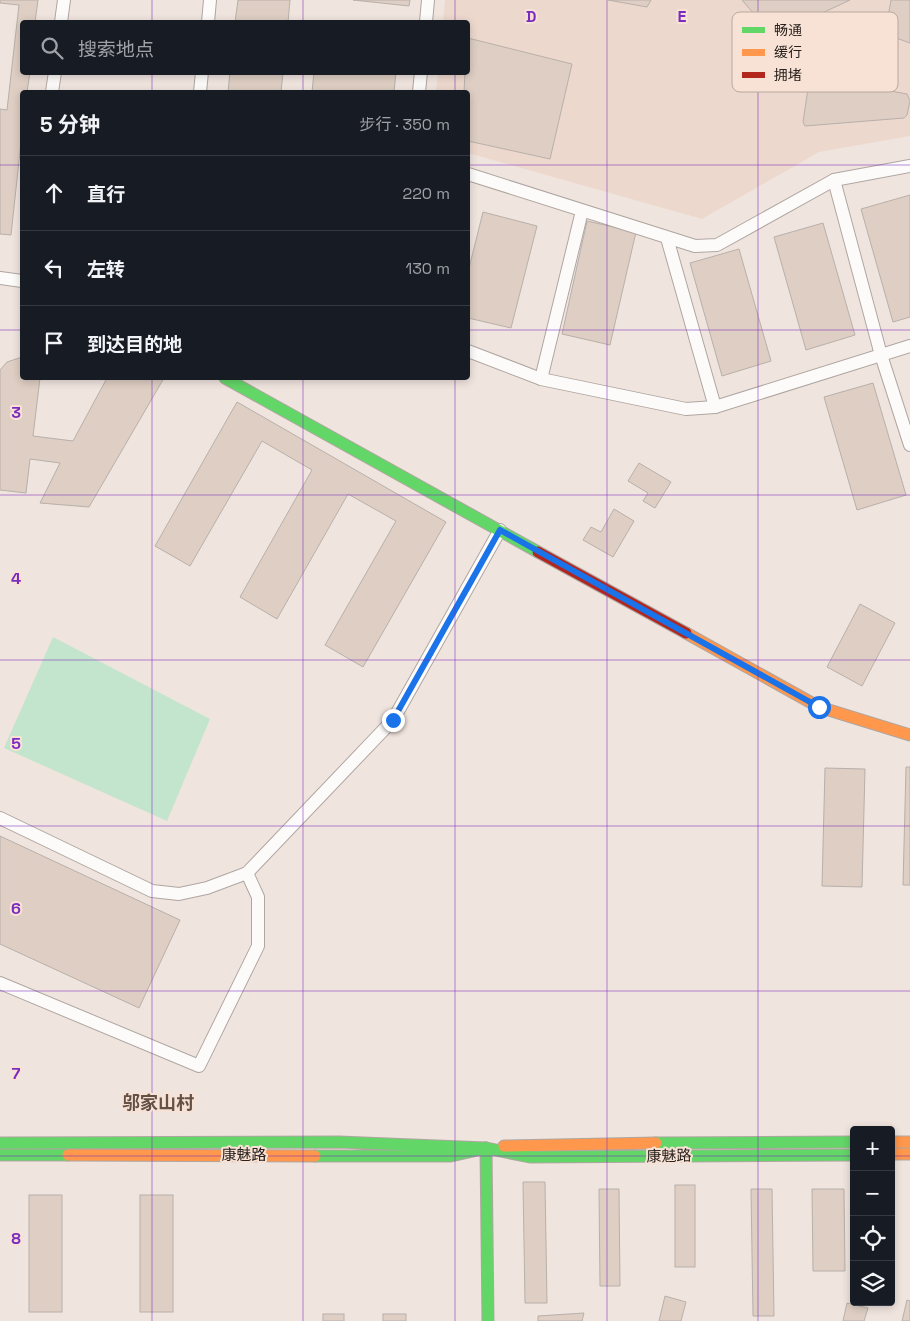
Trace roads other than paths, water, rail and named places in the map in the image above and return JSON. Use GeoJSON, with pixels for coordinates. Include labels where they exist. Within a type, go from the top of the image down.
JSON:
{"type":"FeatureCollection","features":[{"type":"Feature","properties":{"kind":"main road"},"geometry":{"type":"LineString","coordinates":[[229,380],[819,707],[910,735]]}},
{"type":"Feature","properties":{"kind":"main road","name":"康魅路"},"geometry":{"type":"LineString","coordinates":[[0,1143],[339,1142],[451,1145],[486,1148],[530,1157],[850,1155]]}},
{"type":"Feature","properties":{"kind":"main road","name":"康魅路"},"geometry":{"type":"LineString","coordinates":[[0,1155],[451,1156],[486,1148],[530,1144],[850,1142]]}},
{"type":"Feature","properties":{"kind":"main road"},"geometry":{"type":"LineString","coordinates":[[895,1142],[910,1142]]}},
{"type":"Feature","properties":{"kind":"main road"},"geometry":{"type":"LineString","coordinates":[[486,1148],[488,1321]]}},
{"type":"Feature","properties":{"kind":"main road"},"geometry":{"type":"LineString","coordinates":[[895,1154],[910,1154]]}},
{"type":"Feature","properties":{"kind":"street"},"geometry":{"type":"LineString","coordinates":[[61,20],[64,0]]}},
{"type":"Feature","properties":{"kind":"street"},"geometry":{"type":"LineString","coordinates":[[208,20],[210,0]]}},
{"type":"Feature","properties":{"kind":"street"},"geometry":{"type":"LineString","coordinates":[[426,20],[428,0]]}},
{"type":"Feature","properties":{"kind":"street"},"geometry":{"type":"LineString","coordinates":[[52,90],[55,75]]}},
{"type":"Feature","properties":{"kind":"street"},"geometry":{"type":"LineString","coordinates":[[200,90],[202,75]]}},
{"type":"Feature","properties":{"kind":"street"},"geometry":{"type":"LineString","coordinates":[[419,90],[421,75]]}},
{"type":"Feature","properties":{"kind":"street"},"geometry":{"type":"LineString","coordinates":[[470,175],[695,246],[717,245],[834,180],[910,166]]}},
{"type":"Feature","properties":{"kind":"street"},"geometry":{"type":"LineString","coordinates":[[834,180],[881,355],[910,445]]}},
{"type":"Feature","properties":{"kind":"street"},"geometry":{"type":"LineString","coordinates":[[541,379],[582,211]]}},
{"type":"Feature","properties":{"kind":"street"},"geometry":{"type":"LineString","coordinates":[[667,238],[715,407]]}},
{"type":"Feature","properties":{"kind":"street"},"geometry":{"type":"LineString","coordinates":[[0,278],[20,281]]}},
{"type":"Feature","properties":{"kind":"street"},"geometry":{"type":"LineString","coordinates":[[470,352],[541,379],[686,409],[715,407],[910,346]]}},
{"type":"Feature","properties":{"kind":"street"},"geometry":{"type":"LineString","coordinates":[[0,818],[152,891],[179,894],[207,888],[247,873],[393,720],[500,530]]}},
{"type":"Feature","properties":{"kind":"street"},"geometry":{"type":"LineString","coordinates":[[0,983],[199,1066],[258,946],[258,897],[247,873]]}},
{"type":"Feature","properties":{"kind":"district","name":"邬家山村"},"geometry":{"type":"Point","coordinates":[158,1103]}}]}
